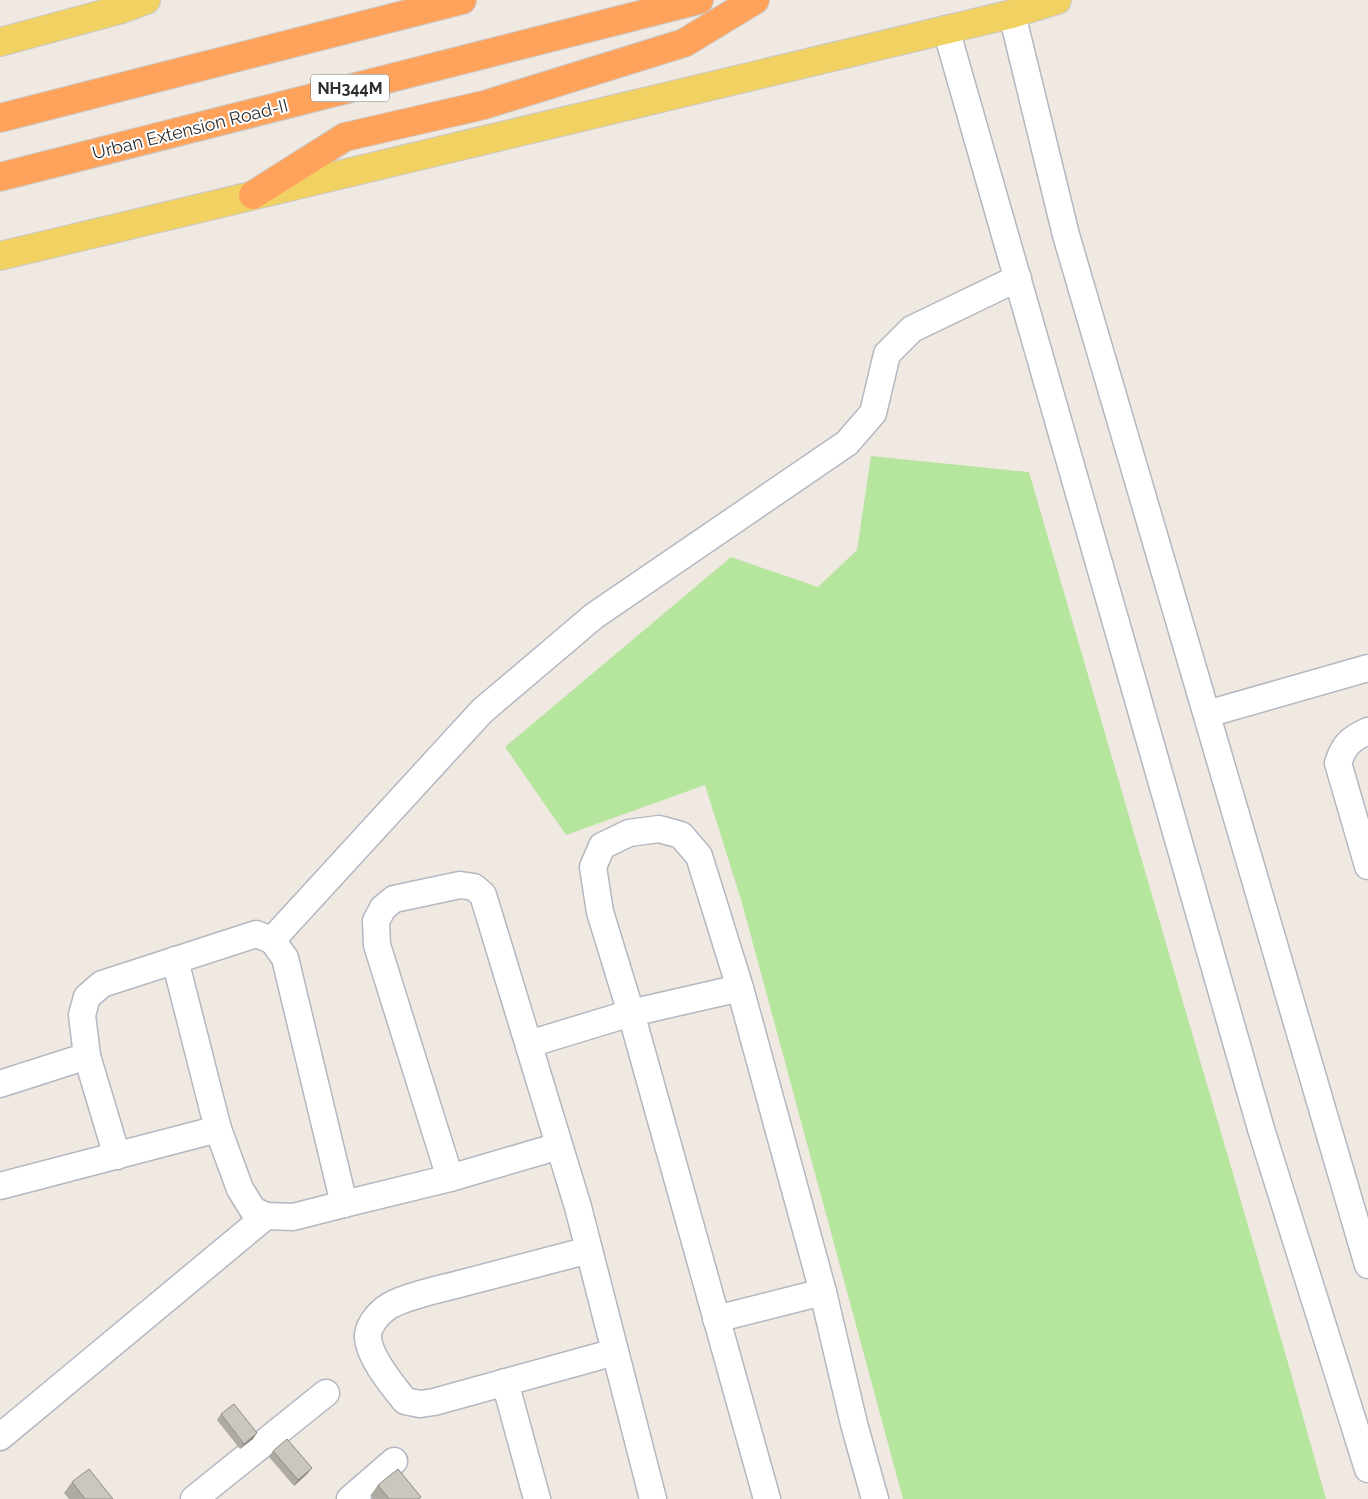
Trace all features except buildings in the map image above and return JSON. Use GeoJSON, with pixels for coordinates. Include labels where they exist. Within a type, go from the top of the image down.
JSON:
{"type":"FeatureCollection","features":[{"type":"Feature","properties":{"kind":"highway"},"geometry":{"type":"LineString","coordinates":[[0,118],[462,0]]}},
{"type":"Feature","properties":{"kind":"highway","name":"Urban Extension Road-II"},"geometry":{"type":"LineString","coordinates":[[0,177],[699,0]]}},
{"type":"Feature","properties":{"kind":"highway"},"geometry":{"type":"LineString","coordinates":[[254,195],[345,137],[484,105],[684,43],[755,0]]}},
{"type":"Feature","properties":{"kind":"main road"},"geometry":{"type":"LineString","coordinates":[[0,42],[122,9],[146,0]]}},
{"type":"Feature","properties":{"kind":"main road"},"geometry":{"type":"LineString","coordinates":[[0,256],[1012,14],[1057,0]]}},
{"type":"Feature","properties":{"kind":"street"},"geometry":{"type":"LineString","coordinates":[[1012,14],[1066,235],[1368,1265]]}},
{"type":"Feature","properties":{"kind":"street"},"geometry":{"type":"LineString","coordinates":[[946,29],[1261,1129],[1368,1469]]}},
{"type":"Feature","properties":{"kind":"street"},"geometry":{"type":"LineString","coordinates":[[272,940],[482,711],[594,616],[847,443],[873,413],[888,354],[912,329],[1018,278]]}},
{"type":"Feature","properties":{"kind":"street"},"geometry":{"type":"LineString","coordinates":[[1207,714],[1368,668]]}},
{"type":"Feature","properties":{"kind":"street"},"geometry":{"type":"LineString","coordinates":[[1368,731],[1350,741],[1342,749],[1338,763],[1368,866]]}},
{"type":"Feature","properties":{"kind":"street"},"geometry":{"type":"LineString","coordinates":[[767,1499],[631,1012],[600,912],[592,867],[602,846],[629,833],[659,829],[681,835],[698,856],[740,988],[823,1292],[874,1499]]}},
{"type":"Feature","properties":{"kind":"street"},"geometry":{"type":"LineString","coordinates":[[450,1178],[377,945],[376,921],[382,908],[394,899],[460,884],[474,887],[483,895],[578,1207],[653,1499]]}},
{"type":"Feature","properties":{"kind":"street"},"geometry":{"type":"LineString","coordinates":[[117,1156],[88,1056],[82,1015],[87,997],[102,984],[256,934],[272,940],[285,958],[344,1204]]}},
{"type":"Feature","properties":{"kind":"street"},"geometry":{"type":"LineString","coordinates":[[175,960],[218,1129],[240,1188],[253,1210],[266,1216],[293,1218],[450,1178],[559,1146]]}},
{"type":"Feature","properties":{"kind":"street"},"geometry":{"type":"LineString","coordinates":[[529,1044],[631,1012],[740,988]]}},
{"type":"Feature","properties":{"kind":"street"},"geometry":{"type":"LineString","coordinates":[[0,1084],[88,1056]]}},
{"type":"Feature","properties":{"kind":"street"},"geometry":{"type":"LineString","coordinates":[[0,1186],[218,1129]]}},
{"type":"Feature","properties":{"kind":"street"},"geometry":{"type":"LineString","coordinates":[[0,1438],[266,1216]]}},
{"type":"Feature","properties":{"kind":"street"},"geometry":{"type":"LineString","coordinates":[[589,1250],[428,1292],[392,1304],[378,1315],[369,1327],[368,1337],[374,1357],[387,1379],[405,1401],[420,1404],[434,1402],[615,1352]]}},
{"type":"Feature","properties":{"kind":"street"},"geometry":{"type":"LineString","coordinates":[[716,1319],[823,1292]]}},
{"type":"Feature","properties":{"kind":"street"},"geometry":{"type":"LineString","coordinates":[[505,1382],[537,1499]]}},
{"type":"Feature","properties":{"kind":"street"},"geometry":{"type":"LineString","coordinates":[[194,1499],[326,1393]]}},
{"type":"Feature","properties":{"kind":"street"},"geometry":{"type":"LineString","coordinates":[[350,1499],[394,1461]]}},
{"type":"Feature","properties":{"kind":"green space"},"geometry":{"type":"Polygon","coordinates":[[[871,456],[1029,472],[1326,1499],[903,1499],[742,903],[705,785],[566,835],[505,747],[731,557],[818,587],[857,550],[871,456]]]}}]}
